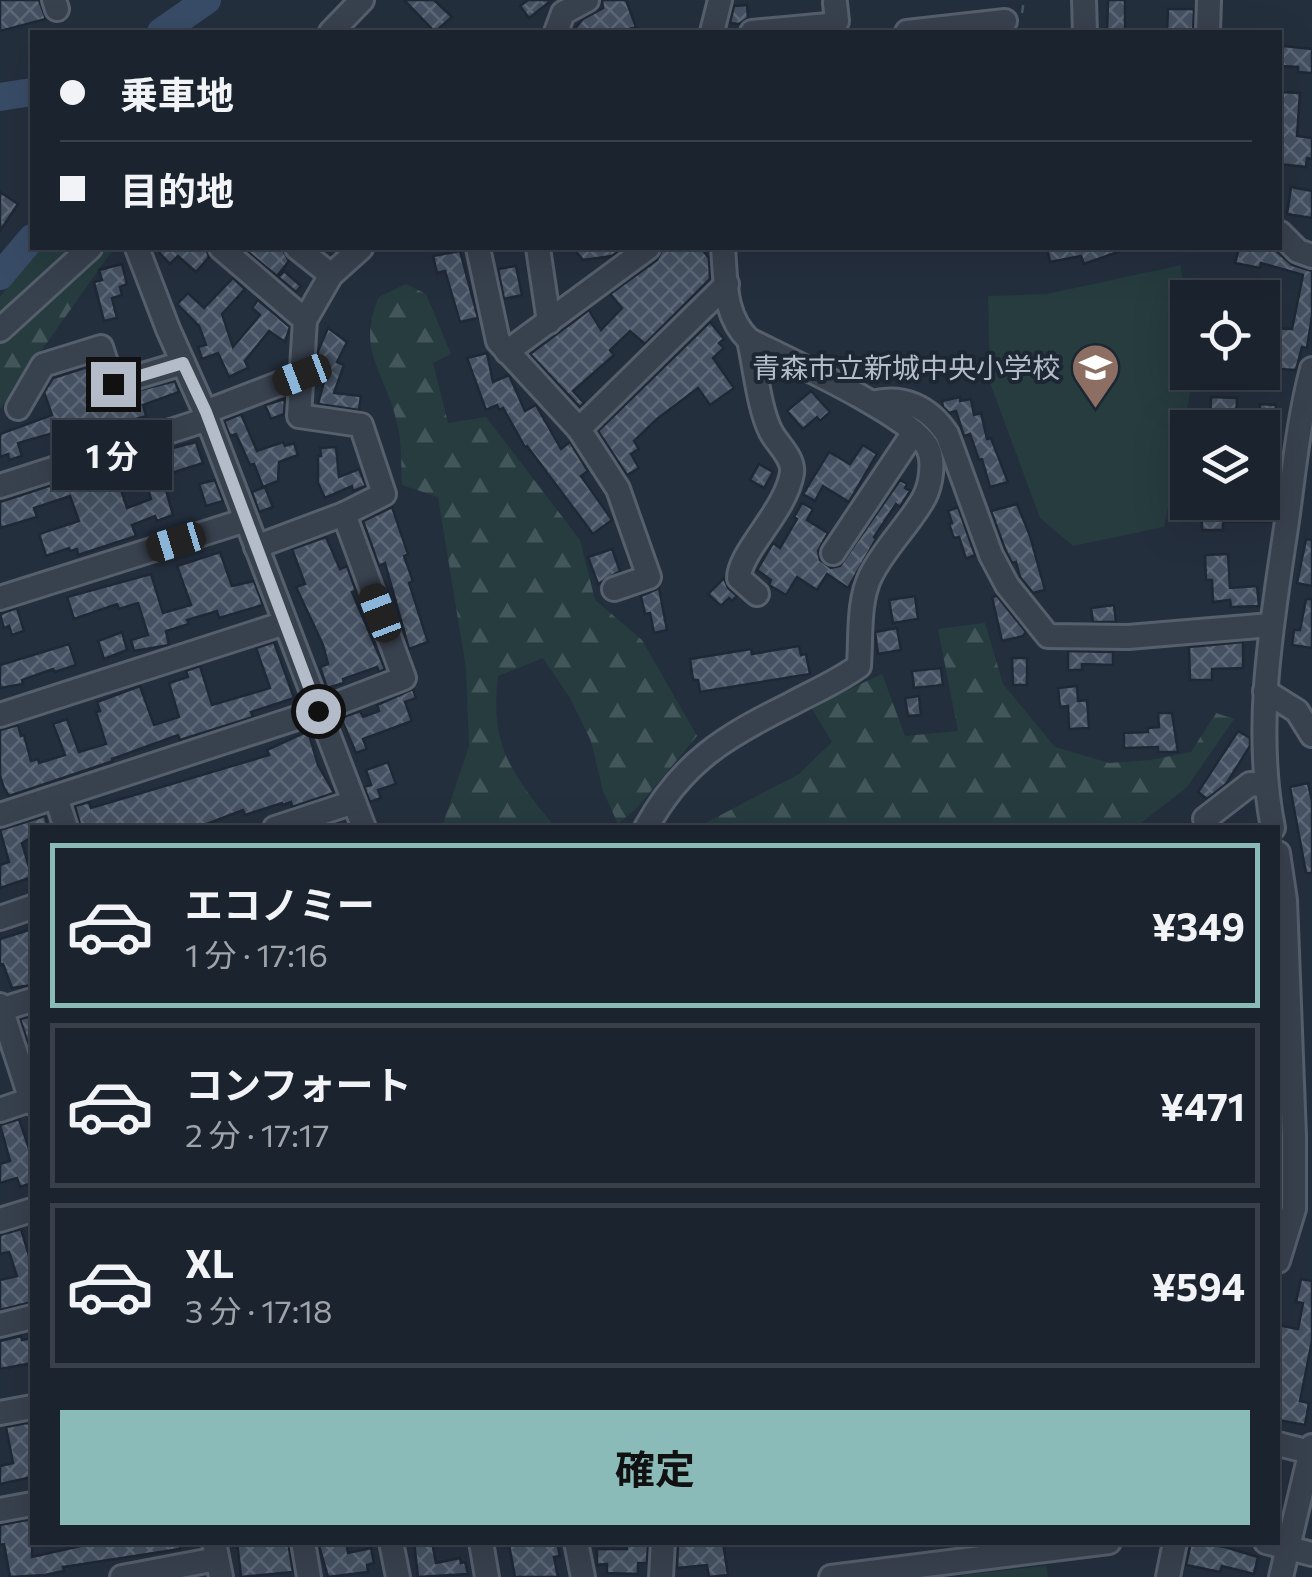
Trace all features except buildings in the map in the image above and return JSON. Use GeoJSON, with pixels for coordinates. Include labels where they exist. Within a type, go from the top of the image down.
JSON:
{"type":"FeatureCollection","features":[{"type":"Feature","properties":{"kind":"street"},"geometry":{"type":"LineString","coordinates":[[333,30],[362,0]]}},
{"type":"Feature","properties":{"kind":"street"},"geometry":{"type":"LineString","coordinates":[[558,15],[587,0]]}},
{"type":"Feature","properties":{"kind":"street"},"geometry":{"type":"LineString","coordinates":[[712,30],[720,0]]}},
{"type":"Feature","properties":{"kind":"street"},"geometry":{"type":"LineString","coordinates":[[1084,0],[1085,30]]}},
{"type":"Feature","properties":{"kind":"street"},"geometry":{"type":"LineString","coordinates":[[1208,30],[1210,0]]}},
{"type":"Feature","properties":{"kind":"street"},"geometry":{"type":"LineString","coordinates":[[771,30],[828,24],[836,20],[835,2]]}},
{"type":"Feature","properties":{"kind":"street"},"geometry":{"type":"LineString","coordinates":[[922,30],[1005,18]]}},
{"type":"Feature","properties":{"kind":"street"},"geometry":{"type":"LineString","coordinates":[[1282,235],[1298,251],[1312,256]]}},
{"type":"Feature","properties":{"kind":"street"},"geometry":{"type":"LineString","coordinates":[[0,330],[88,250]]}},
{"type":"Feature","properties":{"kind":"street"},"geometry":{"type":"LineString","coordinates":[[138,250],[207,416],[363,825]]}},
{"type":"Feature","properties":{"kind":"street"},"geometry":{"type":"LineString","coordinates":[[223,250],[305,320]]}},
{"type":"Feature","properties":{"kind":"street"},"geometry":{"type":"LineString","coordinates":[[300,250],[331,275]]}},
{"type":"Feature","properties":{"kind":"street"},"geometry":{"type":"LineString","coordinates":[[256,547],[344,514],[384,494],[361,425],[299,416],[305,320],[331,275],[359,250]]}},
{"type":"Feature","properties":{"kind":"street"},"geometry":{"type":"LineString","coordinates":[[478,250],[498,341],[579,429],[618,490],[649,577],[614,590]]}},
{"type":"Feature","properties":{"kind":"street"},"geometry":{"type":"LineString","coordinates":[[538,250],[549,322]]}},
{"type":"Feature","properties":{"kind":"street"},"geometry":{"type":"LineString","coordinates":[[507,352],[645,250]]}},
{"type":"Feature","properties":{"kind":"street"},"geometry":{"type":"LineString","coordinates":[[648,825],[663,797],[708,750],[753,722],[835,684],[859,666],[865,590],[872,573],[924,498],[931,479],[928,448],[914,432],[872,403],[749,340],[735,326],[723,250]]}},
{"type":"Feature","properties":{"kind":"street"},"geometry":{"type":"LineString","coordinates":[[579,429],[726,284]]}},
{"type":"Feature","properties":{"kind":"street"},"geometry":{"type":"LineString","coordinates":[[749,340],[769,430],[792,464],[773,520],[739,568],[739,578],[757,594]]}},
{"type":"Feature","properties":{"kind":"street"},"geometry":{"type":"LineString","coordinates":[[18,408],[42,366],[101,348],[113,384],[183,363]]}},
{"type":"Feature","properties":{"kind":"street"},"geometry":{"type":"LineString","coordinates":[[1272,825],[1265,786],[1265,691],[1312,368]]}},
{"type":"Feature","properties":{"kind":"street"},"geometry":{"type":"LineString","coordinates":[[0,486],[207,416],[302,375]]}},
{"type":"Feature","properties":{"kind":"street"},"geometry":{"type":"LineString","coordinates":[[872,403],[887,399],[919,405],[937,418],[947,434],[991,555],[1007,585],[1048,636],[1128,637],[1272,626]]}},
{"type":"Feature","properties":{"kind":"street"},"geometry":{"type":"LineString","coordinates":[[833,553],[914,432]]}},
{"type":"Feature","properties":{"kind":"street"},"geometry":{"type":"LineString","coordinates":[[0,814],[318,711],[404,678],[344,514]]}},
{"type":"Feature","properties":{"kind":"street"},"geometry":{"type":"LineString","coordinates":[[0,598],[246,520]]}},
{"type":"Feature","properties":{"kind":"street"},"geometry":{"type":"LineString","coordinates":[[0,715],[285,623]]}},
{"type":"Feature","properties":{"kind":"street"},"geometry":{"type":"LineString","coordinates":[[1265,691],[1304,709],[1312,734]]}},
{"type":"Feature","properties":{"kind":"street"},"geometry":{"type":"LineString","coordinates":[[1206,819],[1250,784],[1265,786]]}},
{"type":"Feature","properties":{"kind":"street"},"geometry":{"type":"LineString","coordinates":[[56,797],[65,825]]}},
{"type":"Feature","properties":{"kind":"street"},"geometry":{"type":"LineString","coordinates":[[284,825],[354,802]]}},
{"type":"Feature","properties":{"kind":"street"},"geometry":{"type":"LineString","coordinates":[[1280,1251],[1294,1208],[1286,1137],[1281,901]]}},
{"type":"Feature","properties":{"kind":"street"},"geometry":{"type":"LineString","coordinates":[[0,918],[30,907]]}},
{"type":"Feature","properties":{"kind":"street"},"geometry":{"type":"LineString","coordinates":[[30,1000],[0,1008],[30,1095]]}},
{"type":"Feature","properties":{"kind":"street"},"geometry":{"type":"LineString","coordinates":[[0,1110],[30,1102]]}},
{"type":"Feature","properties":{"kind":"street"},"geometry":{"type":"LineString","coordinates":[[0,1220],[30,1211]]}},
{"type":"Feature","properties":{"kind":"street"},"geometry":{"type":"LineString","coordinates":[[0,1325],[30,1318]]}},
{"type":"Feature","properties":{"kind":"street"},"geometry":{"type":"LineString","coordinates":[[0,1413],[30,1407]]}},
{"type":"Feature","properties":{"kind":"street"},"geometry":{"type":"LineString","coordinates":[[1280,1444],[1311,1449],[1280,1537]]}},
{"type":"Feature","properties":{"kind":"street"},"geometry":{"type":"LineString","coordinates":[[0,1510],[30,1504]]}},
{"type":"Feature","properties":{"kind":"street"},"geometry":{"type":"LineString","coordinates":[[304,1545],[309,1577]]}},
{"type":"Feature","properties":{"kind":"street"},"geometry":{"type":"LineString","coordinates":[[392,1545],[398,1577]]}},
{"type":"Feature","properties":{"kind":"street"},"geometry":{"type":"LineString","coordinates":[[481,1545],[487,1577]]}},
{"type":"Feature","properties":{"kind":"street"},"geometry":{"type":"LineString","coordinates":[[577,1545],[583,1577]]}},
{"type":"Feature","properties":{"kind":"street"},"geometry":{"type":"LineString","coordinates":[[662,1577],[663,1545]]}},
{"type":"Feature","properties":{"kind":"street"},"geometry":{"type":"LineString","coordinates":[[831,1577],[905,1562],[1078,1545]]}},
{"type":"Feature","properties":{"kind":"street"},"geometry":{"type":"LineString","coordinates":[[1168,1577],[1173,1545]]}},
{"type":"Feature","properties":{"kind":"street"},"geometry":{"type":"LineString","coordinates":[[1281,1577],[1277,1545],[1312,1554]]}},
{"type":"Feature","properties":{"kind":"street"},"geometry":{"type":"LineString","coordinates":[[122,1577],[217,1559]]}},
{"type":"Feature","properties":{"kind":"green space"},"geometry":{"type":"Polygon","coordinates":[[[38,250],[113,250],[0,409],[0,297],[38,250]]]}},
{"type":"Feature","properties":{"kind":"green space"},"geometry":{"type":"Polygon","coordinates":[[[1181,265],[1182,280],[1170,280],[1170,390],[1190,390],[1190,394],[1187,410],[1170,410],[1170,496],[1164,527],[1073,546],[1040,518],[990,383],[988,296],[1047,294],[1181,265]]]}},
{"type":"Feature","properties":{"kind":"green space"},"geometry":{"type":"Polygon","coordinates":[[[406,284],[426,294],[451,354],[433,363],[448,423],[486,417],[580,540],[595,600],[642,640],[697,736],[635,810],[618,824],[603,791],[591,741],[570,698],[543,658],[498,676],[497,722],[507,759],[553,825],[443,825],[469,746],[466,668],[438,497],[402,485],[399,430],[371,348],[372,316],[379,297],[406,284]]]}},
{"type":"Feature","properties":{"kind":"green space"},"geometry":{"type":"Polygon","coordinates":[[[985,623],[1003,684],[1055,747],[1109,763],[1151,760],[1191,752],[1216,713],[1234,719],[1187,787],[1139,825],[702,825],[799,774],[832,742],[811,707],[882,674],[905,736],[958,731],[938,629],[985,623]]]}},
{"type":"Feature","properties":{"kind":"green space"},"geometry":{"type":"Polygon","coordinates":[[[1047,1566],[1048,1577],[962,1577],[963,1575],[1047,1566]]]}},
{"type":"Feature","properties":{"kind":"waterway"},"geometry":{"type":"LineString","coordinates":[[164,30],[207,0]]}},
{"type":"Feature","properties":{"kind":"waterway"},"geometry":{"type":"LineString","coordinates":[[0,97],[30,92]]}},
{"type":"Feature","properties":{"kind":"waterway"},"geometry":{"type":"LineString","coordinates":[[0,276],[30,240]]}},
{"type":"Feature","properties":{"kind":"place","name":"青森市立新城中央小学校"},"geometry":{"type":"Point","coordinates":[1095,410]}},
{"type":"Feature","properties":{"kind":"route"},"geometry":{"type":"LineString","coordinates":[[113,384],[183,363],[206,412],[318,711]]}}]}
